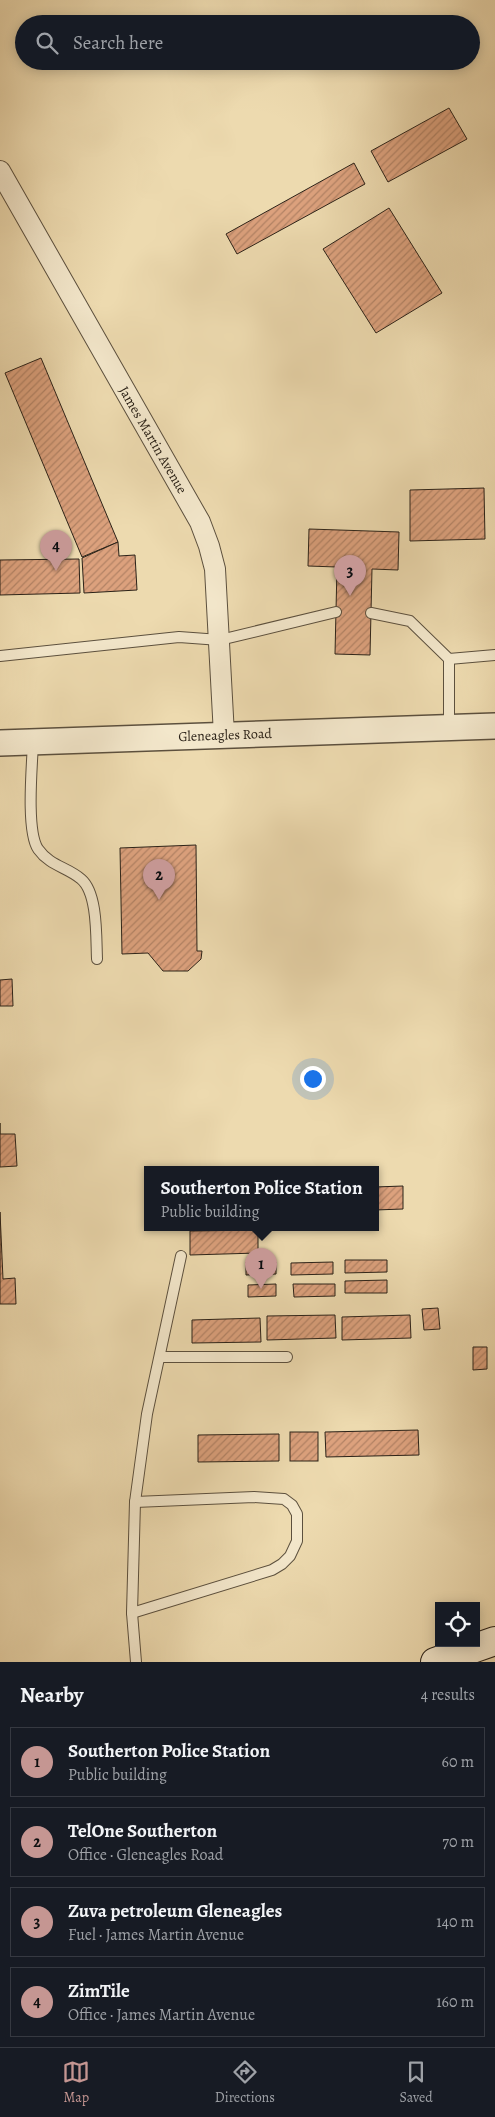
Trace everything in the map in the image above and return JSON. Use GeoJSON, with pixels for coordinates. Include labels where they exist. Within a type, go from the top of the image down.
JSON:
{"type":"FeatureCollection","features":[{"type":"Feature","properties":{"kind":"main road"},"geometry":{"type":"LineString","coordinates":[[434,1662],[495,1640]]}},
{"type":"Feature","properties":{"kind":"street","name":"James Martin Avenue"},"geometry":{"type":"LineString","coordinates":[[0,171],[200,522],[215,569],[224,735]]}},
{"type":"Feature","properties":{"kind":"street","name":"Gleneagles Road"},"geometry":{"type":"LineString","coordinates":[[449,728],[495,719]]}},
{"type":"Feature","properties":{"kind":"street","name":"Gleneagles Road"},"geometry":{"type":"LineString","coordinates":[[0,743],[495,726]]}},
{"type":"Feature","properties":{"kind":"lane"},"geometry":{"type":"LineString","coordinates":[[0,656],[179,637],[220,640],[336,612]]}},
{"type":"Feature","properties":{"kind":"lane"},"geometry":{"type":"LineString","coordinates":[[371,613],[410,621],[449,659],[449,728]]}},
{"type":"Feature","properties":{"kind":"lane"},"geometry":{"type":"LineString","coordinates":[[449,659],[495,655]]}},
{"type":"Feature","properties":{"kind":"lane"},"geometry":{"type":"LineString","coordinates":[[33,742],[30,815],[37,848],[54,865],[82,879],[92,897],[97,959]]}},
{"type":"Feature","properties":{"kind":"lane"},"geometry":{"type":"LineString","coordinates":[[136,1662],[132,1613],[136,1502],[146,1422],[181,1256]]}},
{"type":"Feature","properties":{"kind":"lane"},"geometry":{"type":"LineString","coordinates":[[160,1357],[287,1357]]}},
{"type":"Feature","properties":{"kind":"lane"},"geometry":{"type":"LineString","coordinates":[[132,1613],[272,1570],[290,1556],[297,1540],[297,1514],[292,1505],[284,1499],[254,1497],[136,1502]]}},
{"type":"Feature","properties":{"kind":"building"},"geometry":{"type":"Polygon","coordinates":[[[449,108],[467,139],[388,182],[371,151],[449,108]]]}},
{"type":"Feature","properties":{"kind":"building"},"geometry":{"type":"Polygon","coordinates":[[[354,163],[365,184],[237,254],[226,234],[354,163]]]}},
{"type":"Feature","properties":{"kind":"building"},"geometry":{"type":"Polygon","coordinates":[[[389,208],[442,293],[376,333],[323,249],[389,208]]]}},
{"type":"Feature","properties":{"kind":"building"},"geometry":{"type":"Polygon","coordinates":[[[41,358],[118,542],[82,557],[5,373],[41,358]]]}},
{"type":"Feature","properties":{"kind":"building"},"geometry":{"type":"Polygon","coordinates":[[[484,488],[485,539],[410,541],[410,490],[484,488]]]}},
{"type":"Feature","properties":{"kind":"building"},"geometry":{"type":"Polygon","coordinates":[[[309,529],[399,532],[398,570],[372,569],[370,655],[335,654],[337,567],[308,566],[309,529]]]}},
{"type":"Feature","properties":{"kind":"building"},"geometry":{"type":"Polygon","coordinates":[[[118,542],[119,556],[135,555],[137,590],[84,593],[82,558],[118,542]]]}},
{"type":"Feature","properties":{"kind":"building"},"geometry":{"type":"Polygon","coordinates":[[[79,559],[80,593],[0,595],[0,560],[79,559]]]}},
{"type":"Feature","properties":{"kind":"building"},"geometry":{"type":"Polygon","coordinates":[[[196,845],[197,951],[202,951],[201,959],[188,971],[163,971],[148,953],[122,954],[120,848],[196,845]]]}},
{"type":"Feature","properties":{"kind":"building"},"geometry":{"type":"Polygon","coordinates":[[[12,979],[13,1006],[0,1006],[0,980],[12,979]]]}},
{"type":"Feature","properties":{"kind":"building"},"geometry":{"type":"Polygon","coordinates":[[[0,1134],[15,1134],[17,1166],[0,1167],[0,1134]]]}},
{"type":"Feature","properties":{"kind":"building"},"geometry":{"type":"Polygon","coordinates":[[[403,1186],[403,1209],[379,1210],[379,1187],[403,1186]]]}},
{"type":"Feature","properties":{"kind":"building"},"geometry":{"type":"Polygon","coordinates":[[[0,1212],[3,1279],[15,1278],[16,1304],[0,1304],[0,1212]]]}},
{"type":"Feature","properties":{"kind":"building"},"geometry":{"type":"Polygon","coordinates":[[[190,1231],[258,1231],[258,1253],[190,1255],[190,1231]]]}},
{"type":"Feature","properties":{"kind":"building"},"geometry":{"type":"Polygon","coordinates":[[[345,1260],[387,1260],[387,1272],[345,1273],[345,1260]]]}},
{"type":"Feature","properties":{"kind":"building"},"geometry":{"type":"Polygon","coordinates":[[[246,1262],[276,1262],[276,1274],[246,1275],[246,1262]]]}},
{"type":"Feature","properties":{"kind":"building"},"geometry":{"type":"Polygon","coordinates":[[[333,1262],[333,1274],[291,1275],[291,1263],[333,1262]]]}},
{"type":"Feature","properties":{"kind":"building"},"geometry":{"type":"Polygon","coordinates":[[[387,1280],[387,1293],[345,1293],[345,1281],[387,1280]]]}},
{"type":"Feature","properties":{"kind":"building"},"geometry":{"type":"Polygon","coordinates":[[[276,1284],[276,1296],[248,1297],[248,1285],[276,1284]]]}},
{"type":"Feature","properties":{"kind":"building"},"geometry":{"type":"Polygon","coordinates":[[[293,1284],[335,1284],[335,1296],[294,1297],[293,1284]]]}},
{"type":"Feature","properties":{"kind":"building"},"geometry":{"type":"Polygon","coordinates":[[[438,1308],[440,1329],[424,1330],[422,1309],[438,1308]]]}},
{"type":"Feature","properties":{"kind":"building"},"geometry":{"type":"Polygon","coordinates":[[[335,1315],[336,1338],[267,1340],[267,1316],[335,1315]]]}},
{"type":"Feature","properties":{"kind":"building"},"geometry":{"type":"Polygon","coordinates":[[[410,1315],[411,1338],[342,1340],[342,1317],[410,1315]]]}},
{"type":"Feature","properties":{"kind":"building"},"geometry":{"type":"Polygon","coordinates":[[[260,1318],[261,1342],[192,1343],[192,1320],[260,1318]]]}},
{"type":"Feature","properties":{"kind":"building"},"geometry":{"type":"Polygon","coordinates":[[[473,1347],[487,1347],[487,1369],[473,1370],[473,1347]]]}},
{"type":"Feature","properties":{"kind":"building"},"geometry":{"type":"Polygon","coordinates":[[[418,1430],[419,1455],[326,1457],[325,1432],[418,1430]]]}},
{"type":"Feature","properties":{"kind":"building"},"geometry":{"type":"Polygon","coordinates":[[[290,1432],[318,1432],[318,1461],[290,1461],[290,1432]]]}},
{"type":"Feature","properties":{"kind":"building"},"geometry":{"type":"Polygon","coordinates":[[[279,1434],[279,1461],[198,1462],[198,1435],[279,1434]]]}},
{"type":"Feature","properties":{"kind":"place","name":"ZimTile"},"geometry":{"type":"Point","coordinates":[56,571]}},
{"type":"Feature","properties":{"kind":"place","name":"Zuva petroleum Gleneagles"},"geometry":{"type":"Point","coordinates":[350,596]}},
{"type":"Feature","properties":{"kind":"place","name":"TelOne Southerton"},"geometry":{"type":"Point","coordinates":[159,900]}},
{"type":"Feature","properties":{"kind":"place","name":"Southerton Police Station"},"geometry":{"type":"Point","coordinates":[261,1289]}}]}
